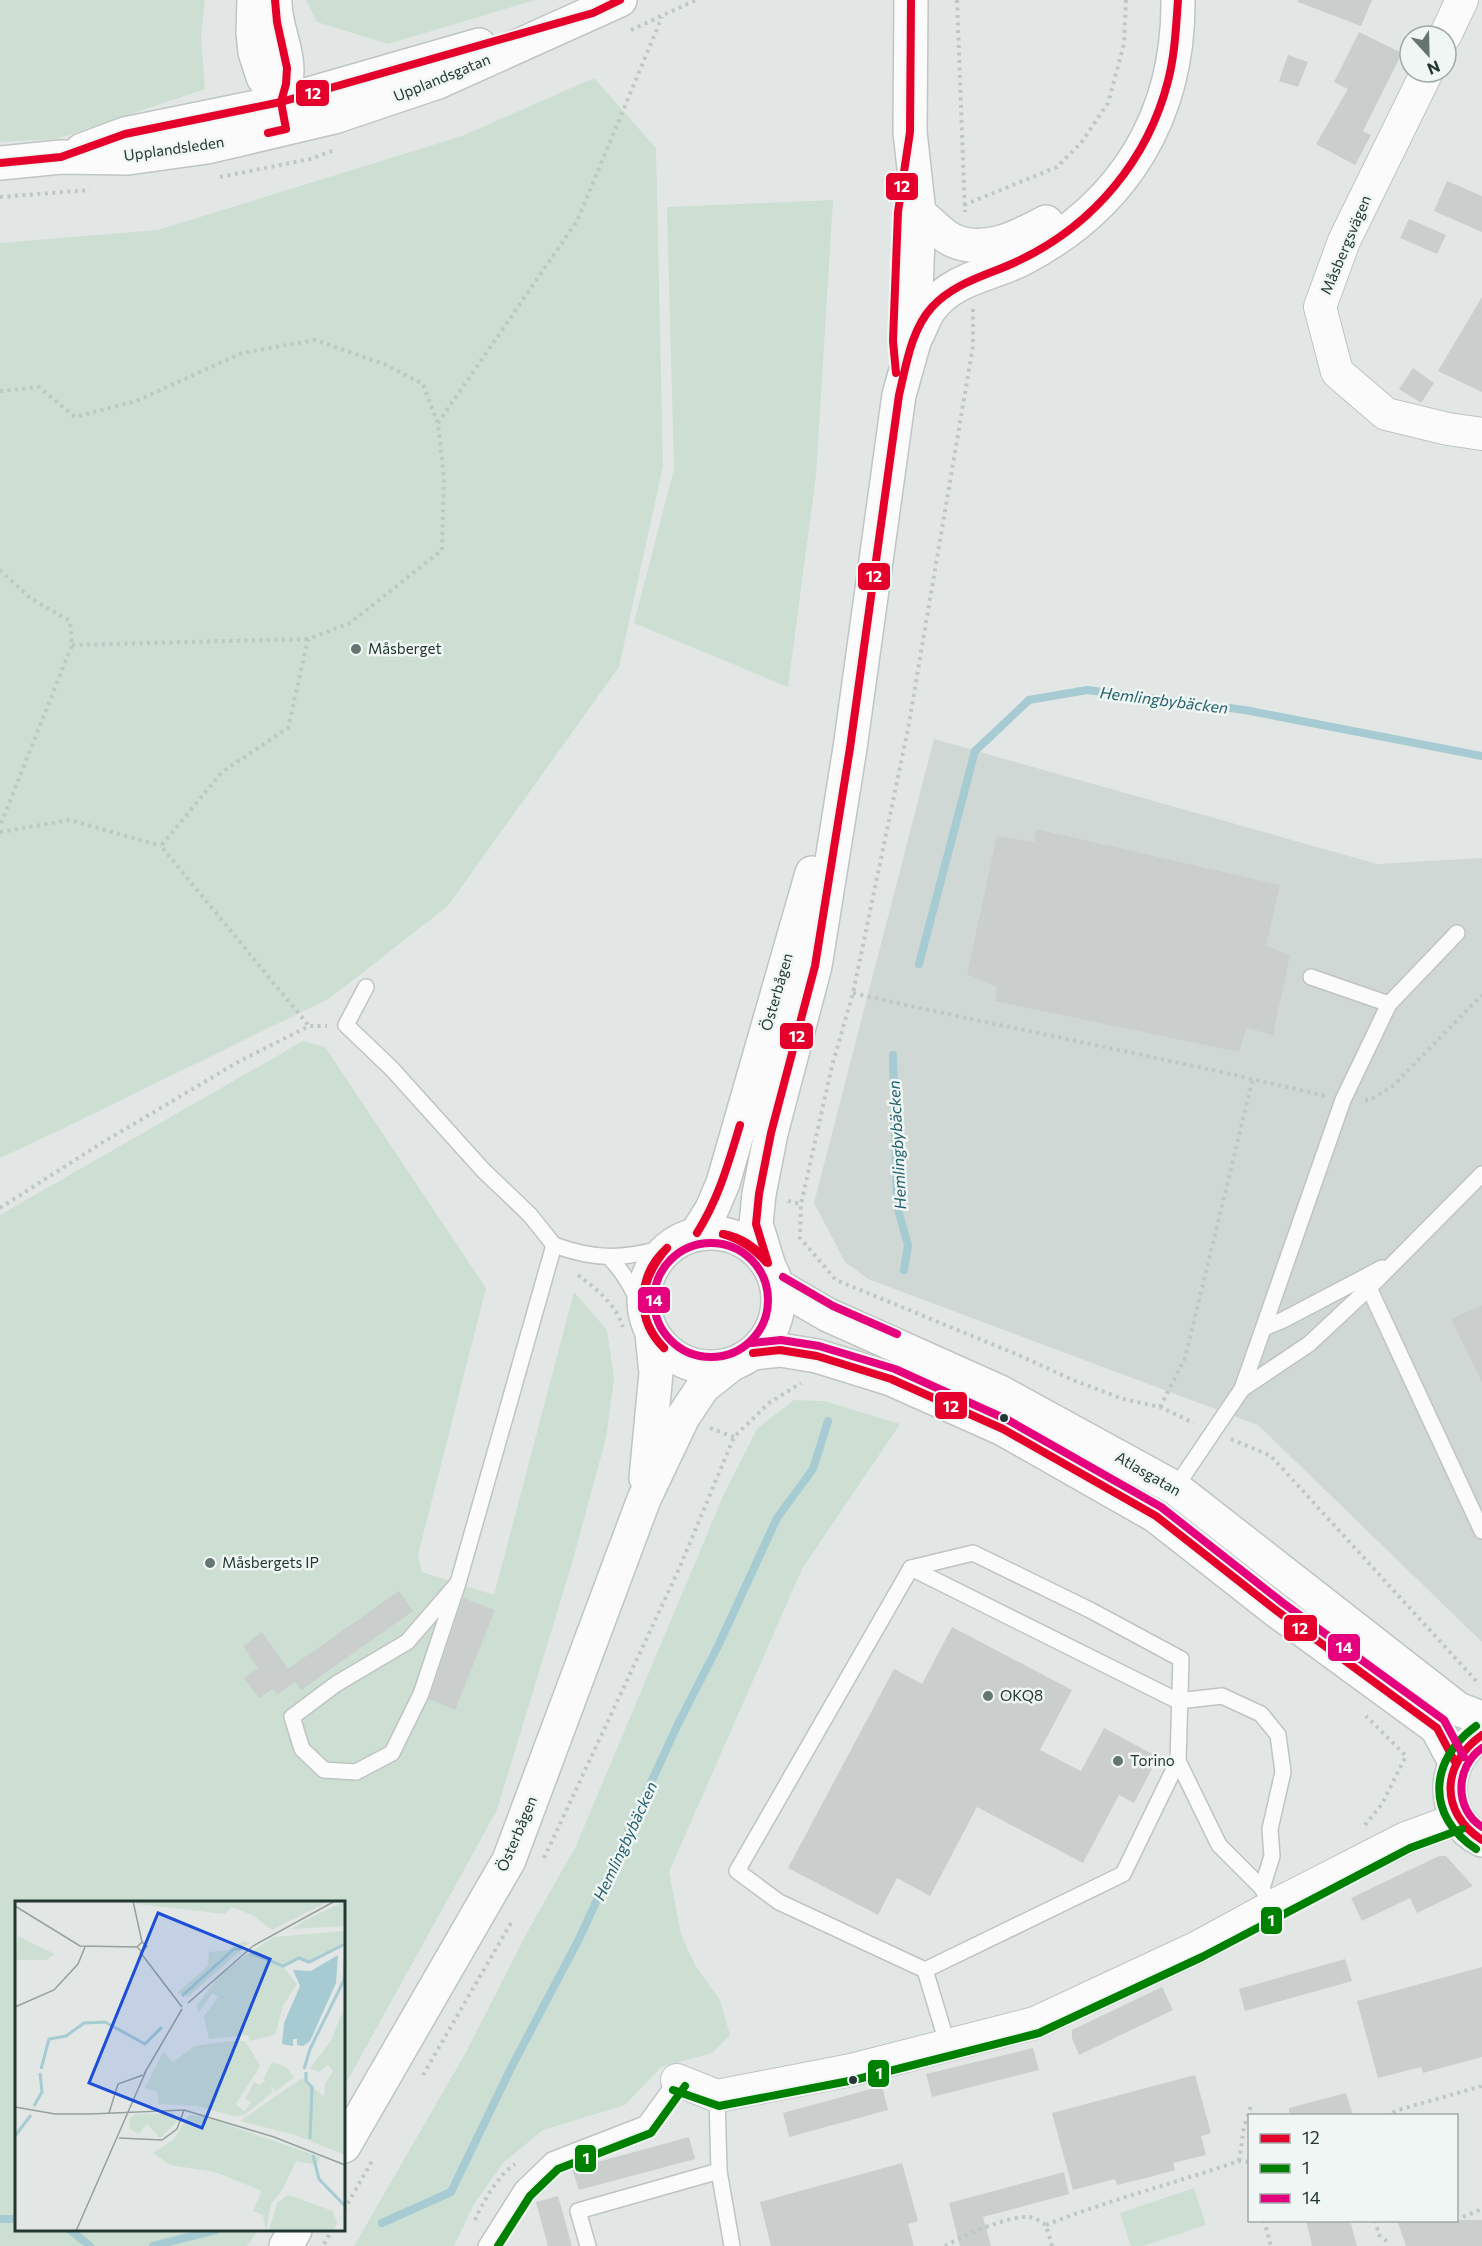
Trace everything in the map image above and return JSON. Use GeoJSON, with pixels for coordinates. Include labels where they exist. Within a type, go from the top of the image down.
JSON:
{"type":"FeatureCollection","features":[{"type":"Feature","properties":{"kind":"main road"},"geometry":{"type":"LineString","coordinates":[[254,0],[255,52],[263,77],[284,116]]}},
{"type":"Feature","properties":{"kind":"main road"},"geometry":{"type":"LineString","coordinates":[[275,0],[277,22],[287,68],[284,116]]}},
{"type":"Feature","properties":{"kind":"main road","name":"Österbågen"},"geometry":{"type":"LineString","coordinates":[[773,1275],[756,1224],[759,1194],[771,1133],[815,966],[849,748],[899,395],[914,342],[919,213],[910,132],[911,0]]}},
{"type":"Feature","properties":{"kind":"main road"},"geometry":{"type":"LineString","coordinates":[[919,213],[951,239],[968,244],[990,244],[1010,240],[1053,219],[1092,182],[1117,149],[1137,109],[1151,67],[1158,24],[1157,0]]}},
{"type":"Feature","properties":{"kind":"main road"},"geometry":{"type":"LineString","coordinates":[[914,342],[930,309],[948,291],[970,278],[1019,260],[1065,234],[1106,197],[1135,160],[1157,118],[1172,72],[1178,27],[1178,0]]}},
{"type":"Feature","properties":{"kind":"main road","name":"Upplandsgatan"},"geometry":{"type":"LineString","coordinates":[[284,116],[607,6]]}},
{"type":"Feature","properties":{"kind":"main road","name":"Upplandsleden"},"geometry":{"type":"LineString","coordinates":[[0,163],[61,157],[125,134],[284,116]]}},
{"type":"Feature","properties":{"kind":"main road","name":"Österbågen"},"geometry":{"type":"LineString","coordinates":[[899,395],[893,341],[898,212],[910,132]]}},
{"type":"Feature","properties":{"kind":"main road","name":"Österbågen"},"geometry":{"type":"LineString","coordinates":[[697,1233],[712,1209],[723,1183],[849,748]]}},
{"type":"Feature","properties":{"kind":"main road"},"geometry":{"type":"LineString","coordinates":[[743,1359],[770,1334],[778,1311],[773,1275],[752,1245],[729,1234],[697,1233],[668,1247],[648,1272],[643,1292],[648,1324],[665,1350],[683,1362],[707,1368],[780,1350],[817,1356],[891,1379],[1004,1429],[1156,1516],[1277,1611],[1437,1728],[1455,1762]]}},
{"type":"Feature","properties":{"kind":"main road","name":"Atlasgatan"},"geometry":{"type":"LineString","coordinates":[[773,1275],[828,1315],[1000,1392],[1175,1488],[1458,1709],[1482,1718]]}},
{"type":"Feature","properties":{"kind":"main road","name":"Österbågen"},"geometry":{"type":"LineString","coordinates":[[644,1499],[656,1373],[648,1324]]}},
{"type":"Feature","properties":{"kind":"main road","name":"Österbågen"},"geometry":{"type":"LineString","coordinates":[[345,2144],[509,1860],[644,1499],[683,1417],[703,1387],[743,1359]]}},
{"type":"Feature","properties":{"kind":"main road"},"geometry":{"type":"LineString","coordinates":[[1470,1829],[1452,1805],[1449,1791],[1450,1776],[1462,1750],[1482,1735]]}},
{"type":"Feature","properties":{"kind":"main road"},"geometry":{"type":"LineString","coordinates":[[286,2246],[294,2231]]}},
{"type":"Feature","properties":{"kind":"street"},"geometry":{"type":"LineString","coordinates":[[1451,24],[1462,0]]}},
{"type":"Feature","properties":{"kind":"street","name":"Måsbergsvägen"},"geometry":{"type":"LineString","coordinates":[[1420,84],[1344,241],[1320,307],[1337,372],[1386,414],[1448,429],[1482,434]]}},
{"type":"Feature","properties":{"kind":"street"},"geometry":{"type":"LineString","coordinates":[[677,2080],[717,2096],[851,2070],[1035,2023],[1198,1947],[1267,1897],[1406,1838],[1470,1829]]}},
{"type":"Feature","properties":{"kind":"lane"},"geometry":{"type":"LineString","coordinates":[[1156,1516],[1242,1389],[1343,1100],[1389,1004],[1458,933]]}},
{"type":"Feature","properties":{"kind":"lane"},"geometry":{"type":"LineString","coordinates":[[1311,976],[1389,1004]]}},
{"type":"Feature","properties":{"kind":"lane"},"geometry":{"type":"LineString","coordinates":[[366,987],[346,1026],[392,1069],[483,1170],[530,1215],[554,1245],[573,1252],[610,1258],[633,1256],[668,1247]]}},
{"type":"Feature","properties":{"kind":"lane"},"geometry":{"type":"LineString","coordinates":[[1242,1389],[1309,1344],[1369,1288],[1482,1174]]}},
{"type":"Feature","properties":{"kind":"lane"},"geometry":{"type":"LineString","coordinates":[[458,1583],[407,1642],[336,1684],[292,1717],[302,1749],[324,1770],[356,1772],[392,1753],[421,1694],[458,1583],[554,1245]]}},
{"type":"Feature","properties":{"kind":"lane"},"geometry":{"type":"LineString","coordinates":[[610,1258],[631,1285],[648,1324]]}},
{"type":"Feature","properties":{"kind":"lane"},"geometry":{"type":"LineString","coordinates":[[1264,1328],[1395,1261]]}},
{"type":"Feature","properties":{"kind":"lane"},"geometry":{"type":"LineString","coordinates":[[1369,1288],[1482,1531]]}},
{"type":"Feature","properties":{"kind":"lane"},"geometry":{"type":"LineString","coordinates":[[925,1970],[1123,1874],[1178,1761],[1181,1659],[1090,1610],[973,1553],[911,1568],[737,1871],[778,1902],[925,1970],[948,2046]]}},
{"type":"Feature","properties":{"kind":"lane"},"geometry":{"type":"LineString","coordinates":[[911,1568],[1178,1701],[1222,1696],[1261,1714],[1278,1735],[1283,1772],[1270,1829],[1272,1856],[1267,1897]]}},
{"type":"Feature","properties":{"kind":"lane"},"geometry":{"type":"LineString","coordinates":[[1178,1761],[1219,1845],[1267,1897]]}},
{"type":"Feature","properties":{"kind":"lane"},"geometry":{"type":"LineString","coordinates":[[486,2246],[522,2189],[552,2160],[645,2124],[677,2080]]}},
{"type":"Feature","properties":{"kind":"lane"},"geometry":{"type":"LineString","coordinates":[[717,2096],[719,2171],[732,2246]]}},
{"type":"Feature","properties":{"kind":"lane"},"geometry":{"type":"LineString","coordinates":[[588,2246],[578,2211],[719,2171]]}},
{"type":"Feature","properties":{"kind":"path"},"geometry":{"type":"LineString","coordinates":[[957,0],[964,205],[968,244]]}},
{"type":"Feature","properties":{"kind":"path"},"geometry":{"type":"LineString","coordinates":[[964,205],[1058,167],[1081,143],[1108,104],[1124,44],[1126,0]]}},
{"type":"Feature","properties":{"kind":"path"},"geometry":{"type":"LineString","coordinates":[[438,424],[577,221],[662,16]]}},
{"type":"Feature","properties":{"kind":"path"},"geometry":{"type":"LineString","coordinates":[[836,1281],[800,1238],[801,1204],[832,1066],[854,993],[908,729],[973,346],[974,314],[970,278]]}},
{"type":"Feature","properties":{"kind":"path"},"geometry":{"type":"LineString","coordinates":[[0,391],[39,387],[75,417],[136,401],[242,353],[315,340],[384,364],[423,384],[438,424],[444,478],[442,550],[350,623],[309,639],[72,645]]}},
{"type":"Feature","properties":{"kind":"path"},"geometry":{"type":"LineString","coordinates":[[0,570],[30,598],[70,621],[72,645],[0,826]]}},
{"type":"Feature","properties":{"kind":"path"},"geometry":{"type":"LineString","coordinates":[[160,846],[222,772],[288,728],[309,639]]}},
{"type":"Feature","properties":{"kind":"path"},"geometry":{"type":"LineString","coordinates":[[0,832],[70,820],[160,846],[309,1026]]}},
{"type":"Feature","properties":{"kind":"path"},"geometry":{"type":"LineString","coordinates":[[854,993],[976,1022],[1252,1078],[1343,1100],[1370,1100],[1393,1086],[1482,995]]}},
{"type":"Feature","properties":{"kind":"path"},"geometry":{"type":"LineString","coordinates":[[0,1208],[100,1144],[238,1062],[309,1026],[346,1026]]}},
{"type":"Feature","properties":{"kind":"path"},"geometry":{"type":"LineString","coordinates":[[1160,1407],[1185,1358],[1252,1078]]}},
{"type":"Feature","properties":{"kind":"path"},"geometry":{"type":"LineString","coordinates":[[540,1866],[679,1569],[734,1437],[769,1403],[804,1381]]}},
{"type":"Feature","properties":{"kind":"path"},"geometry":{"type":"LineString","coordinates":[[1365,1715],[1406,1756],[1382,1804]]}},
{"type":"Feature","properties":{"kind":"path"},"geometry":{"type":"LineString","coordinates":[[420,2080],[513,1918]]}},
{"type":"Feature","properties":{"kind":"path"},"geometry":{"type":"LineString","coordinates":[[1389,2114],[1482,2086]]}},
{"type":"Feature","properties":{"kind":"path"},"geometry":{"type":"LineString","coordinates":[[1248,2114],[1252,2103]]}},
{"type":"Feature","properties":{"kind":"path"},"geometry":{"type":"LineString","coordinates":[[1239,2161],[1248,2115]]}},
{"type":"Feature","properties":{"kind":"path"},"geometry":{"type":"LineString","coordinates":[[345,2208],[373,2160]]}},
{"type":"Feature","properties":{"kind":"path"},"geometry":{"type":"LineString","coordinates":[[1046,2225],[1087,2208],[1239,2161],[1248,2162]]}},
{"type":"Feature","properties":{"kind":"path"},"geometry":{"type":"LineString","coordinates":[[1463,2217],[1482,2210]]}},
{"type":"Feature","properties":{"kind":"path"},"geometry":{"type":"LineString","coordinates":[[945,2246],[968,2234],[1002,2222],[1030,2216],[1046,2225],[1052,2246]]}},
{"type":"Feature","properties":{"kind":"path"},"geometry":{"type":"LineString","coordinates":[[1265,2222],[1271,2246]]}},
{"type":"Feature","properties":{"kind":"path"},"geometry":{"type":"LineString","coordinates":[[1376,2222],[1379,2235],[1389,2243]]}},
{"type":"Feature","properties":{"kind":"path"},"geometry":{"type":"LineString","coordinates":[[323,2246],[331,2231]]}},
{"type":"Feature","properties":{"kind":"shaded area"},"geometry":{"type":"Polygon","coordinates":[[[934,739],[1377,864],[1482,858],[1482,1642],[1258,1425],[868,1279],[845,1262],[814,1203],[934,739]]]}},
{"type":"Feature","properties":{"kind":"green space"},"geometry":{"type":"Polygon","coordinates":[[[0,0],[205,0],[201,38],[205,89],[57,139],[0,142],[0,0]]]}},
{"type":"Feature","properties":{"kind":"green space"},"geometry":{"type":"Polygon","coordinates":[[[306,0],[535,0],[388,44],[317,22],[306,0]]]}},
{"type":"Feature","properties":{"kind":"green space"},"geometry":{"type":"Polygon","coordinates":[[[594,78],[656,148],[663,466],[619,667],[448,906],[330,998],[0,1158],[0,243],[158,230],[462,136],[594,78]]]}},
{"type":"Feature","properties":{"kind":"green space"},"geometry":{"type":"Polygon","coordinates":[[[833,200],[816,475],[788,687],[634,623],[674,469],[667,207],[833,200]]]}},
{"type":"Feature","properties":{"kind":"green space","name":"Måsbergets IP"},"geometry":{"type":"Polygon","coordinates":[[[303,1041],[325,1047],[486,1288],[418,1555],[422,1572],[494,1595],[574,1292],[607,1330],[614,1378],[606,1438],[572,1563],[497,1810],[345,2085],[345,1901],[15,1901],[15,2231],[257,2231],[247,2246],[0,2246],[0,1215],[303,1041]]]}},
{"type":"Feature","properties":{"kind":"green space"},"geometry":{"type":"Polygon","coordinates":[[[794,1400],[824,1401],[900,1424],[802,1569],[669,1872],[681,1934],[696,1967],[720,2000],[730,2035],[712,2053],[661,2067],[625,2105],[543,2130],[504,2162],[474,2204],[454,2246],[354,2246],[465,2054],[530,1927],[576,1846],[724,1494],[757,1429],[794,1400]]]}},
{"type":"Feature","properties":{"kind":"green space"},"geometry":{"type":"Polygon","coordinates":[[[1194,2188],[1206,2225],[1143,2246],[1131,2246],[1120,2213],[1194,2188]]]}},
{"type":"Feature","properties":{"kind":"building"},"geometry":{"type":"Polygon","coordinates":[[[1298,0],[1372,0],[1361,26],[1298,2],[1298,0]]]}},
{"type":"Feature","properties":{"kind":"building"},"geometry":{"type":"Polygon","coordinates":[[[1359,32],[1398,51],[1398,61],[1363,131],[1371,135],[1355,165],[1316,144],[1348,89],[1334,82],[1359,32]]]}},
{"type":"Feature","properties":{"kind":"building"},"geometry":{"type":"Polygon","coordinates":[[[1288,55],[1308,62],[1298,87],[1279,81],[1288,55]]]}},
{"type":"Feature","properties":{"kind":"building"},"geometry":{"type":"Polygon","coordinates":[[[1447,181],[1482,196],[1482,232],[1434,211],[1447,181]]]}},
{"type":"Feature","properties":{"kind":"building"},"geometry":{"type":"Polygon","coordinates":[[[1409,219],[1446,235],[1437,254],[1400,238],[1409,219]]]}},
{"type":"Feature","properties":{"kind":"building"},"geometry":{"type":"Polygon","coordinates":[[[1482,297],[1482,392],[1438,371],[1482,297]]]}},
{"type":"Feature","properties":{"kind":"building"},"geometry":{"type":"Polygon","coordinates":[[[1413,368],[1434,383],[1421,403],[1399,389],[1413,368]]]}},
{"type":"Feature","properties":{"kind":"building"},"geometry":{"type":"Polygon","coordinates":[[[1036,829],[1280,885],[1266,946],[1290,955],[1273,1035],[1246,1028],[1239,1052],[995,1001],[997,987],[967,974],[997,836],[1034,842],[1036,829]]]}},
{"type":"Feature","properties":{"kind":"building"},"geometry":{"type":"Polygon","coordinates":[[[1482,1305],[1482,1382],[1451,1319],[1482,1305]]]}},
{"type":"Feature","properties":{"kind":"building"},"geometry":{"type":"Polygon","coordinates":[[[399,1591],[413,1611],[301,1690],[295,1682],[277,1695],[273,1689],[259,1698],[244,1678],[258,1668],[243,1646],[262,1632],[288,1669],[399,1591]]]}},
{"type":"Feature","properties":{"kind":"building"},"geometry":{"type":"Polygon","coordinates":[[[463,1598],[495,1610],[455,1710],[429,1699],[463,1598]]]}},
{"type":"Feature","properties":{"kind":"building"},"geometry":{"type":"Polygon","coordinates":[[[952,1627],[1072,1690],[1040,1750],[1081,1771],[1104,1728],[1158,1757],[1134,1803],[1119,1795],[1083,1863],[977,1807],[930,1896],[897,1878],[878,1915],[788,1868],[894,1669],[922,1684],[952,1627]]]}},
{"type":"Feature","properties":{"kind":"building"},"geometry":{"type":"Polygon","coordinates":[[[1439,1856],[1446,1856],[1473,1886],[1417,1913],[1410,1898],[1362,1921],[1351,1898],[1439,1856]]]}},
{"type":"Feature","properties":{"kind":"building"},"geometry":{"type":"Polygon","coordinates":[[[1345,1959],[1352,1981],[1245,2011],[1239,1989],[1345,1959]]]}},
{"type":"Feature","properties":{"kind":"building"},"geometry":{"type":"Polygon","coordinates":[[[1482,1967],[1482,2057],[1423,2073],[1421,2067],[1378,2078],[1357,2001],[1482,1967]]]}},
{"type":"Feature","properties":{"kind":"building"},"geometry":{"type":"Polygon","coordinates":[[[1162,1987],[1173,2010],[1079,2055],[1072,2038],[1072,2030],[1162,1987]]]}},
{"type":"Feature","properties":{"kind":"building"},"geometry":{"type":"Polygon","coordinates":[[[1033,2048],[1039,2070],[932,2097],[926,2074],[1033,2048]]]}},
{"type":"Feature","properties":{"kind":"building"},"geometry":{"type":"Polygon","coordinates":[[[1195,2075],[1211,2133],[1201,2136],[1206,2155],[1173,2163],[1175,2170],[1150,2177],[1117,2185],[1115,2179],[1073,2190],[1052,2113],[1195,2075]]]}},
{"type":"Feature","properties":{"kind":"building"},"geometry":{"type":"Polygon","coordinates":[[[882,2086],[888,2110],[789,2137],[783,2113],[882,2086]]]}},
{"type":"Feature","properties":{"kind":"building"},"geometry":{"type":"Polygon","coordinates":[[[1346,2093],[1353,2114],[1289,2114],[1289,2108],[1346,2093]]]}},
{"type":"Feature","properties":{"kind":"building"},"geometry":{"type":"Polygon","coordinates":[[[689,2137],[695,2159],[579,2190],[572,2169],[689,2137]]]}},
{"type":"Feature","properties":{"kind":"building"},"geometry":{"type":"Polygon","coordinates":[[[902,2163],[918,2221],[908,2224],[914,2246],[771,2246],[760,2202],[902,2163]]]}},
{"type":"Feature","properties":{"kind":"building"},"geometry":{"type":"Polygon","coordinates":[[[1064,2172],[1069,2194],[983,2217],[991,2246],[960,2246],[949,2203],[1064,2172]]]}},
{"type":"Feature","properties":{"kind":"building"},"geometry":{"type":"Polygon","coordinates":[[[558,2196],[572,2246],[548,2246],[536,2202],[558,2196]]]}},
{"type":"Feature","properties":{"kind":"building"},"geometry":{"type":"Polygon","coordinates":[[[1482,2220],[1482,2246],[1406,2246],[1398,2222],[1482,2220]]]}},
{"type":"Feature","properties":{"kind":"building"},"geometry":{"type":"Polygon","coordinates":[[[1306,2222],[1351,2222],[1357,2246],[1312,2246],[1306,2222]]]}},
{"type":"Feature","properties":{"kind":"waterway","name":"Hemlingbybäcken"},"geometry":{"type":"LineString","coordinates":[[919,964],[975,751],[1029,700],[1087,690],[1245,710],[1482,756]]}},
{"type":"Feature","properties":{"kind":"waterway","name":"Hemlingbybäcken"},"geometry":{"type":"LineString","coordinates":[[893,1055],[897,1206],[908,1245],[904,1270]]}},
{"type":"Feature","properties":{"kind":"waterway","name":"Hemlingbybäcken"},"geometry":{"type":"LineString","coordinates":[[382,2223],[451,2192],[512,2066],[579,1939],[678,1724],[719,1644],[777,1518],[813,1469],[828,1421]]}},
{"type":"Feature","properties":{"kind":"waterway","name":"Hemlingbybäcken"},"geometry":{"type":"LineString","coordinates":[[0,2219],[15,2219]]}},
{"type":"Feature","properties":{"kind":"waterway","name":"Hemlingbybäcken"},"geometry":{"type":"LineString","coordinates":[[71,2231],[90,2246]]}},
{"type":"Feature","properties":{"kind":"waterway","name":"Hemlingbybäcken"},"geometry":{"type":"LineString","coordinates":[[153,2246],[212,2231]]}},
{"type":"Feature","properties":{"kind":"transit line","name":"12"},"geometry":{"type":"LineString","coordinates":[[268,133],[286,129],[281,102],[287,68],[277,22],[275,0]]}},
{"type":"Feature","properties":{"kind":"transit line","name":"12"},"geometry":{"type":"LineString","coordinates":[[0,163],[61,157],[125,134],[281,102],[593,13],[620,0]]}},
{"type":"Feature","properties":{"kind":"transit line","name":"12"},"geometry":{"type":"LineString","coordinates":[[896,373],[893,341],[898,212],[910,132],[911,0]]}},
{"type":"Feature","properties":{"kind":"transit line","name":"12"},"geometry":{"type":"LineString","coordinates":[[768,1263],[756,1224],[759,1194],[771,1133],[815,966],[850,748],[899,395],[910,349],[925,316],[941,298],[962,285],[1046,246],[1094,209],[1114,187],[1132,163],[1159,110],[1172,61],[1178,0]]}},
{"type":"Feature","properties":{"kind":"transit line","name":"12"},"geometry":{"type":"LineString","coordinates":[[697,1233],[717,1194],[740,1125]]}},
{"type":"Feature","properties":{"kind":"transit line","name":"12"},"geometry":{"type":"LineString","coordinates":[[723,1234],[748,1243],[766,1262]]}},
{"type":"Feature","properties":{"kind":"transit line","name":"12"},"geometry":{"type":"LineString","coordinates":[[723,1234],[746,1245],[766,1262]]}},
{"type":"Feature","properties":{"kind":"transit line","name":"14"},"geometry":{"type":"LineString","coordinates":[[711,1243],[733,1248],[751,1260],[763,1278],[768,1300],[763,1322],[751,1340],[733,1352],[711,1357],[689,1352],[671,1340],[659,1322],[654,1300],[659,1278],[671,1260],[689,1248],[711,1243]]}},
{"type":"Feature","properties":{"kind":"transit line","name":"12"},"geometry":{"type":"LineString","coordinates":[[664,1348],[648,1324],[643,1298],[650,1271],[667,1248]]}},
{"type":"Feature","properties":{"kind":"transit line","name":"12"},"geometry":{"type":"LineString","coordinates":[[664,1348],[654,1336],[648,1323],[644,1310],[644,1298],[651,1272],[667,1248]]}},
{"type":"Feature","properties":{"kind":"transit line","name":"14"},"geometry":{"type":"LineString","coordinates":[[783,1277],[833,1306],[897,1334]]}},
{"type":"Feature","properties":{"kind":"transit line","name":"14"},"geometry":{"type":"LineString","coordinates":[[752,1343],[781,1340],[819,1346],[895,1369],[1008,1420],[1161,1507],[1283,1603],[1444,1720],[1464,1757]]}},
{"type":"Feature","properties":{"kind":"transit line","name":"12"},"geometry":{"type":"LineString","coordinates":[[753,1353],[780,1350],[817,1356],[891,1379],[1003,1429],[1156,1516],[1277,1611],[1437,1728],[1455,1762]]}},
{"type":"Feature","properties":{"kind":"transit line","name":"1"},"geometry":{"type":"LineString","coordinates":[[1476,1726],[1460,1740],[1449,1755],[1439,1788],[1441,1805],[1448,1821],[1460,1836],[1476,1849]]}},
{"type":"Feature","properties":{"kind":"transit line","name":"12"},"geometry":{"type":"LineString","coordinates":[[1482,1735],[1468,1747],[1459,1760],[1450,1788],[1452,1802],[1458,1816],[1468,1829],[1482,1840]]}},
{"type":"Feature","properties":{"kind":"transit line","name":"14"},"geometry":{"type":"LineString","coordinates":[[1482,1748],[1467,1766],[1461,1788],[1466,1810],[1482,1827]]}},
{"type":"Feature","properties":{"kind":"transit line","name":"1"},"geometry":{"type":"LineString","coordinates":[[673,2090],[719,2106],[854,2080],[1039,2033],[1202,1957],[1410,1848],[1462,1829]]}},
{"type":"Feature","properties":{"kind":"transit line","name":"1"},"geometry":{"type":"LineString","coordinates":[[498,2246],[530,2196],[558,2169],[651,2133],[685,2086]]}},
{"type":"Feature","properties":{"kind":"place","name":"Måsberget"},"geometry":{"type":"Point","coordinates":[356,649]}},
{"type":"Feature","properties":{"kind":"place","name":"Måsbergets IP"},"geometry":{"type":"Point","coordinates":[210,1563]}},
{"type":"Feature","properties":{"kind":"place","name":"OKQ8"},"geometry":{"type":"Point","coordinates":[988,1696]}},
{"type":"Feature","properties":{"kind":"place","name":"Torino"},"geometry":{"type":"Point","coordinates":[1118,1761]}}]}
